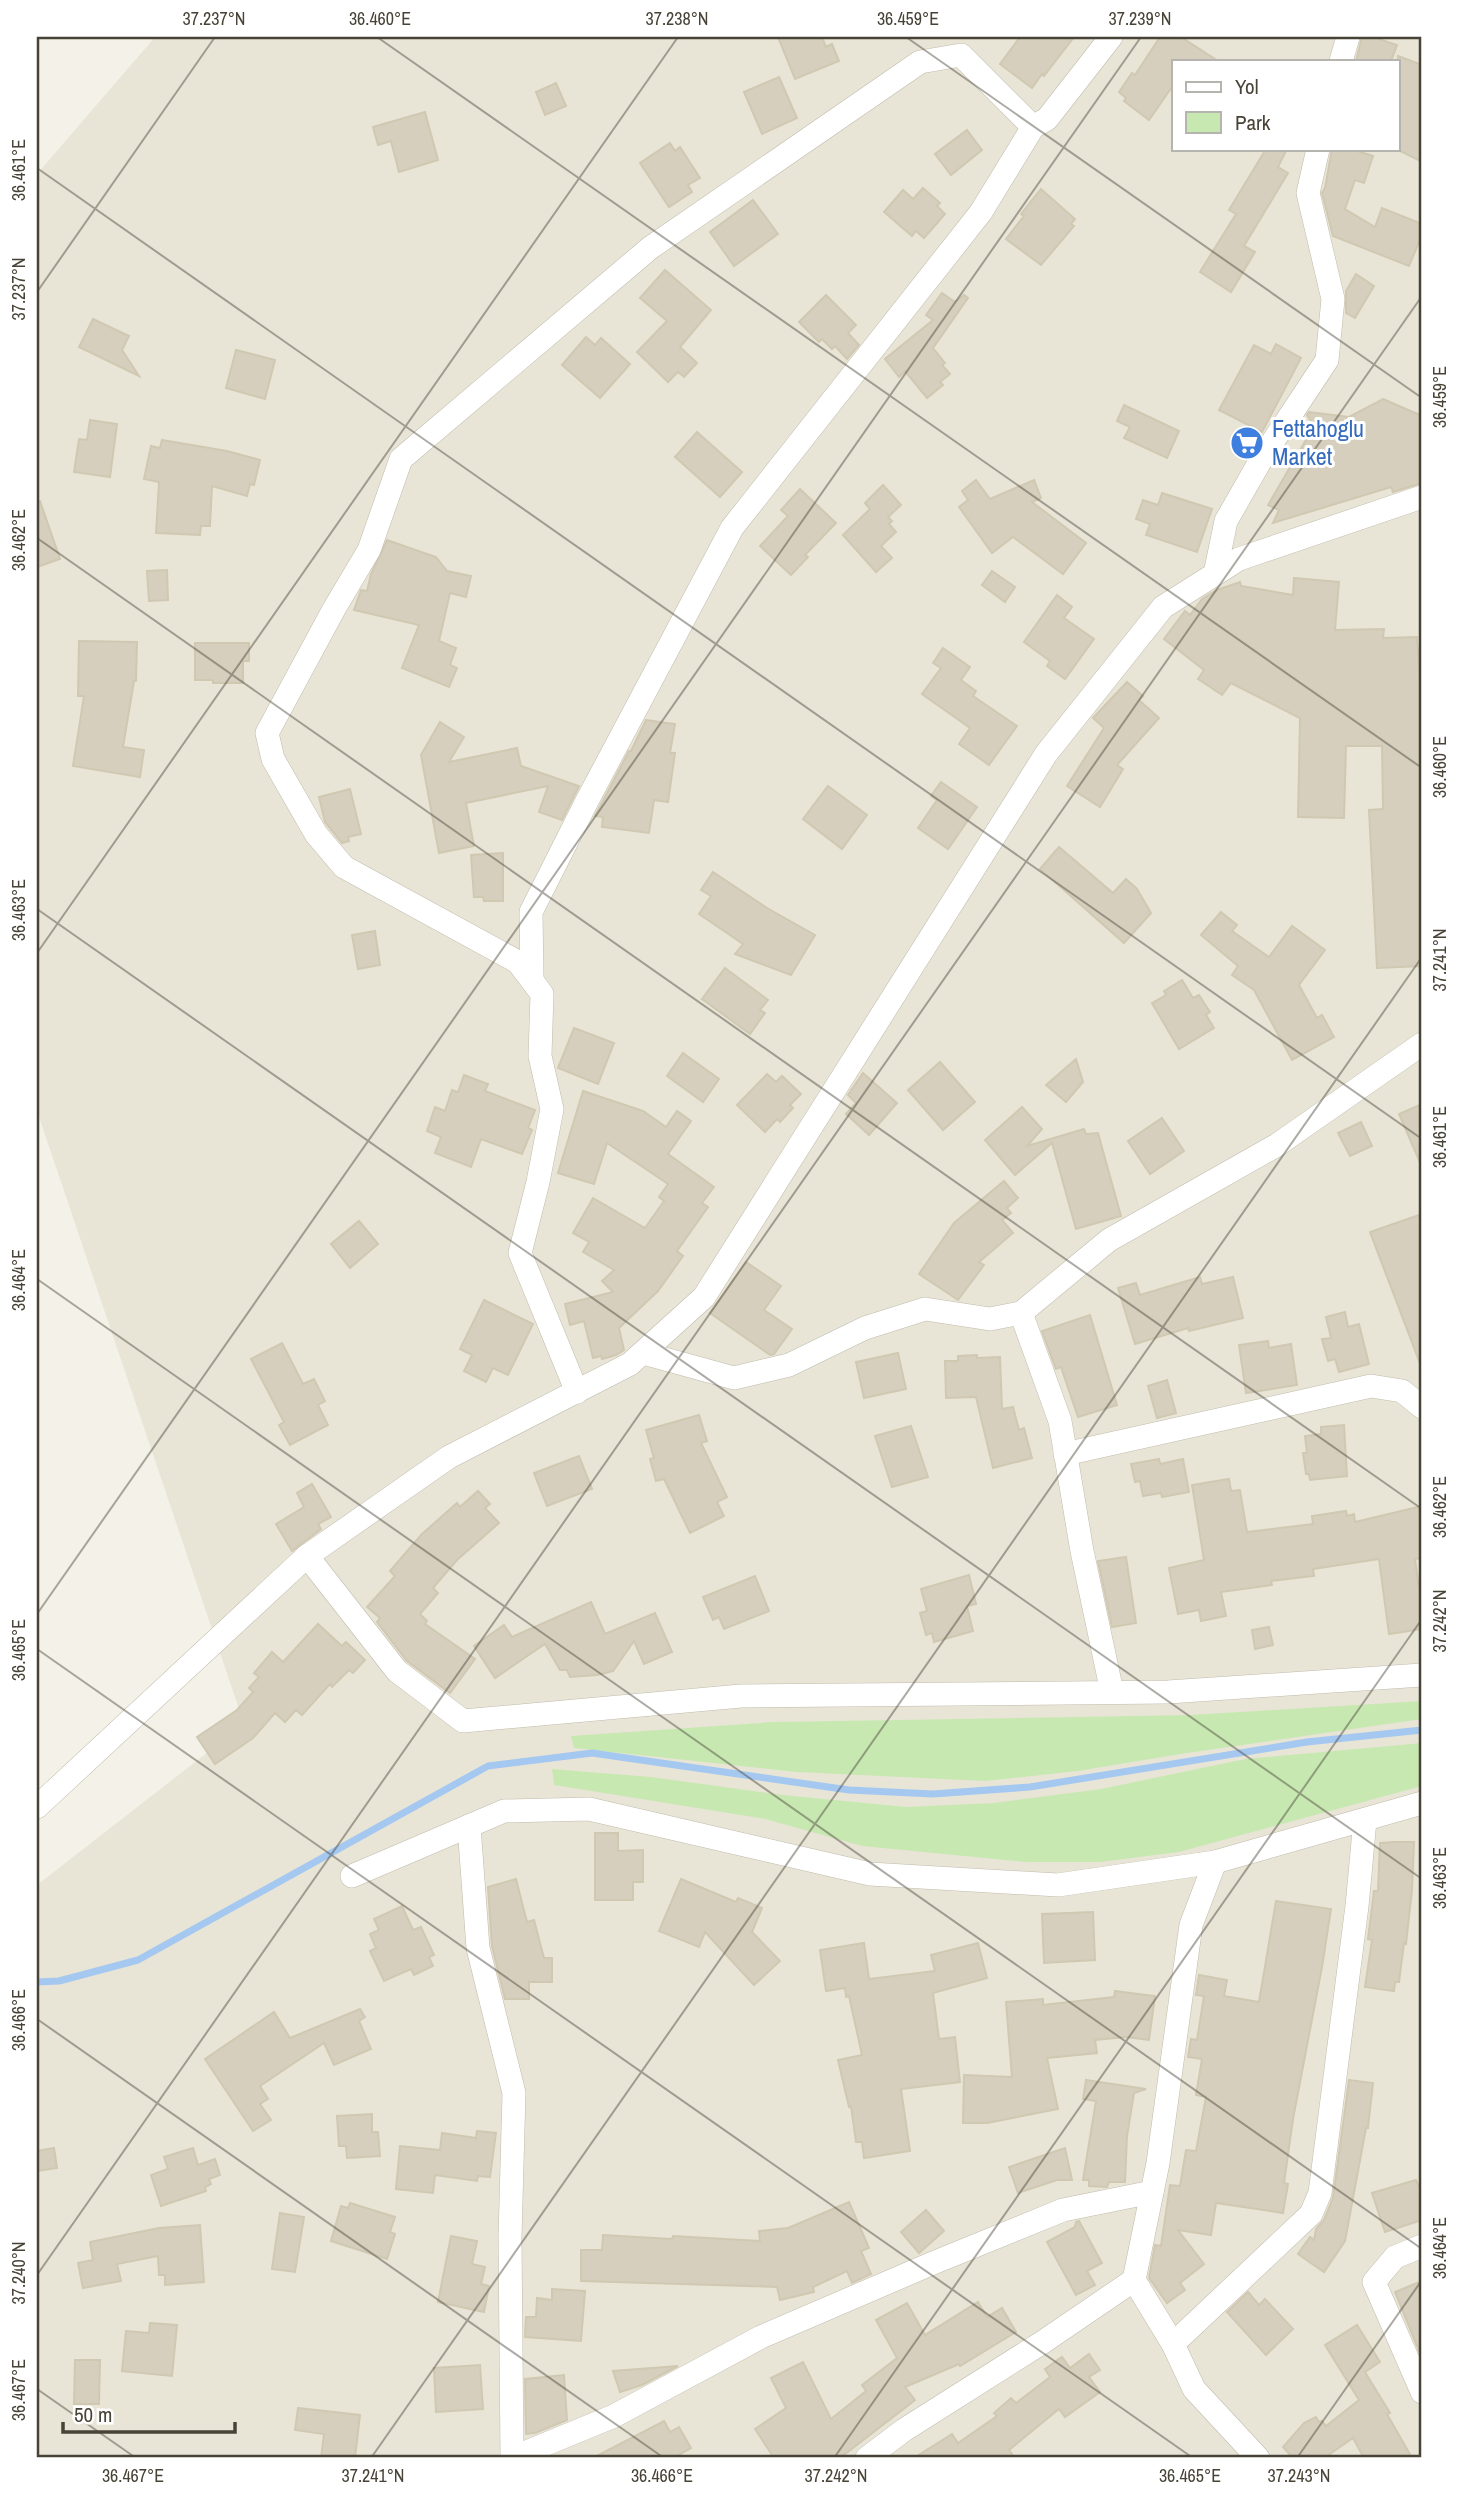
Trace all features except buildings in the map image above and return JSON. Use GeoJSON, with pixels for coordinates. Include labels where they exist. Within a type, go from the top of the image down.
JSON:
{"type":"FeatureCollection","features":[{"type":"Feature","properties":{"kind":"street"},"geometry":{"type":"LineString","coordinates":[[532,978],[531,912],[732,528],[981,212],[1033,127],[1046,119],[1111,37]]}},
{"type":"Feature","properties":{"kind":"street"},"geometry":{"type":"LineString","coordinates":[[1341,60],[1348,37]]}},
{"type":"Feature","properties":{"kind":"street"},"geometry":{"type":"LineString","coordinates":[[577,1392],[520,1253],[538,1182],[552,1109],[540,1056],[542,994],[518,962],[344,867],[316,834],[273,759],[267,733],[369,550],[401,459],[650,248],[920,62],[961,55],[1033,127]]}},
{"type":"Feature","properties":{"kind":"street"},"geometry":{"type":"LineString","coordinates":[[1215,575],[1226,521],[1262,458],[1327,360],[1333,299],[1308,193],[1318,150]]}},
{"type":"Feature","properties":{"kind":"street"},"geometry":{"type":"LineString","coordinates":[[37,1807],[307,1556],[449,1458],[630,1364],[704,1297],[1045,754],[1163,607],[1239,559],[1422,498]]}},
{"type":"Feature","properties":{"kind":"street"},"geometry":{"type":"LineString","coordinates":[[643,1353],[734,1378],[789,1365],[865,1328],[925,1309],[990,1319],[1021,1313],[1109,1240],[1277,1145],[1422,1044]]}},
{"type":"Feature","properties":{"kind":"street"},"geometry":{"type":"LineString","coordinates":[[1021,1313],[1060,1421],[1082,1551],[1112,1692]]}},
{"type":"Feature","properties":{"kind":"street"},"geometry":{"type":"LineString","coordinates":[[1065,1454],[1371,1386],[1402,1391],[1422,1408]]}},
{"type":"Feature","properties":{"kind":"street"},"geometry":{"type":"LineString","coordinates":[[307,1556],[397,1671],[463,1721],[741,1696],[1168,1692],[1422,1675]]}},
{"type":"Feature","properties":{"kind":"street"},"geometry":{"type":"LineString","coordinates":[[352,1876],[504,1811],[589,1809],[870,1874],[1058,1885],[1215,1862],[1422,1804]]}},
{"type":"Feature","properties":{"kind":"street"},"geometry":{"type":"LineString","coordinates":[[1173,2344],[1311,2214],[1320,2193],[1357,1906],[1365,1820]]}},
{"type":"Feature","properties":{"kind":"street"},"geometry":{"type":"LineString","coordinates":[[469,1826],[478,1948],[513,2093],[510,2237],[512,2458],[614,2416],[761,2337],[933,2263],[1063,2210],[1152,2192]]}},
{"type":"Feature","properties":{"kind":"street"},"geometry":{"type":"LineString","coordinates":[[1215,1862],[1191,1925],[1158,2163],[1134,2280],[1173,2344],[1194,2389],[1258,2458]]}},
{"type":"Feature","properties":{"kind":"street"},"geometry":{"type":"LineString","coordinates":[[1422,2246],[1395,2257],[1374,2282],[1422,2392]]}},
{"type":"Feature","properties":{"kind":"street"},"geometry":{"type":"LineString","coordinates":[[867,2458],[904,2430],[1043,2343],[1134,2280]]}},
{"type":"Feature","properties":{"kind":"shaded area"},"geometry":{"type":"Polygon","coordinates":[[[155,37],[1422,37],[1422,2458],[37,2458],[37,1885],[244,1724],[37,1111],[37,174],[155,37]]]}},
{"type":"Feature","properties":{"kind":"green space"},"geometry":{"type":"Polygon","coordinates":[[[1422,1701],[1422,1719],[1078,1771],[985,1781],[797,1772],[574,1748],[571,1736],[774,1722],[1191,1715],[1422,1701]]]}},
{"type":"Feature","properties":{"kind":"green space"},"geometry":{"type":"Polygon","coordinates":[[[1422,1743],[1422,1786],[1179,1852],[1100,1862],[1026,1862],[862,1846],[765,1819],[554,1785],[552,1769],[651,1777],[783,1795],[906,1807],[994,1803],[1101,1789],[1245,1759],[1422,1743]]]}},
{"type":"Feature","properties":{"kind":"waterway"},"geometry":{"type":"LineString","coordinates":[[37,1982],[59,1981],[138,1960],[488,1766],[592,1753],[849,1790],[933,1794],[1030,1787],[1307,1742],[1422,1730]]}},
{"type":"Feature","properties":{"kind":"place","name":"Fettahoglu Market"},"geometry":{"type":"Point","coordinates":[1247,443]}}]}
